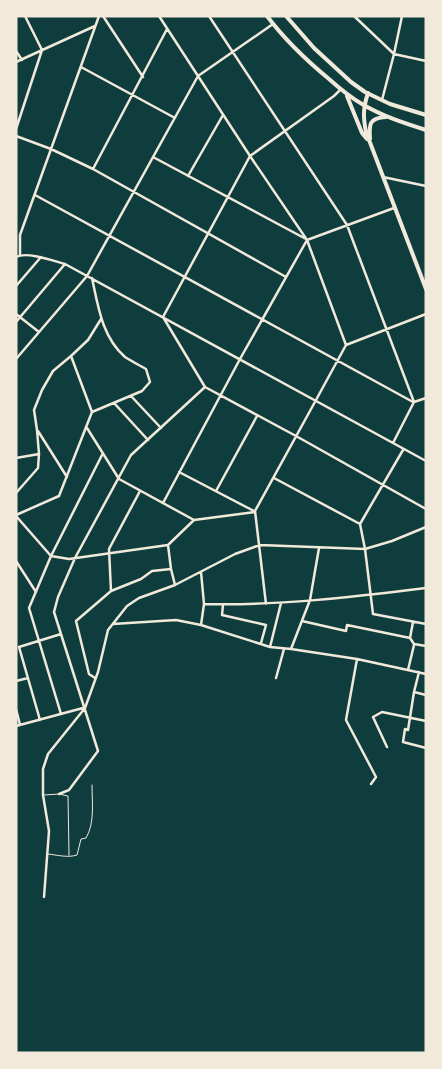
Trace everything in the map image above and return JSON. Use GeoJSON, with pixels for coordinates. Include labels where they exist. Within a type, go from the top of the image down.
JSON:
{"type":"FeatureCollection","features":[{"type":"Feature","properties":{"kind":"main road"},"geometry":{"type":"LineString","coordinates":[[267,16],[298,51],[343,91],[364,105],[390,118],[426,130]]}},
{"type":"Feature","properties":{"kind":"main road"},"geometry":{"type":"LineString","coordinates":[[286,16],[330,63],[368,94],[382,101],[426,115]]}},
{"type":"Feature","properties":{"kind":"main road"},"geometry":{"type":"LineString","coordinates":[[343,91],[350,102],[362,132],[370,143]]}},
{"type":"Feature","properties":{"kind":"main road"},"geometry":{"type":"LineString","coordinates":[[368,94],[364,105],[364,125],[426,289]]}},
{"type":"Feature","properties":{"kind":"main road"},"geometry":{"type":"LineString","coordinates":[[370,143],[369,128],[371,122],[378,118],[390,118]]}},
{"type":"Feature","properties":{"kind":"street"},"geometry":{"type":"LineString","coordinates":[[16,130],[42,50],[25,16]]}},
{"type":"Feature","properties":{"kind":"street"},"geometry":{"type":"LineString","coordinates":[[20,255],[20,235],[99,16]]}},
{"type":"Feature","properties":{"kind":"street"},"geometry":{"type":"LineString","coordinates":[[103,16],[143,77]]}},
{"type":"Feature","properties":{"kind":"street"},"geometry":{"type":"LineString","coordinates":[[159,16],[307,240],[346,345]]}},
{"type":"Feature","properties":{"kind":"street"},"geometry":{"type":"LineString","coordinates":[[209,16],[347,225],[414,402]]}},
{"type":"Feature","properties":{"kind":"street"},"geometry":{"type":"LineString","coordinates":[[354,16],[394,54],[426,61]]}},
{"type":"Feature","properties":{"kind":"street"},"geometry":{"type":"LineString","coordinates":[[382,101],[402,16]]}},
{"type":"Feature","properties":{"kind":"street"},"geometry":{"type":"LineString","coordinates":[[16,359],[88,276],[198,76],[273,24]]}},
{"type":"Feature","properties":{"kind":"street"},"geometry":{"type":"LineString","coordinates":[[16,62],[96,26]]}},
{"type":"Feature","properties":{"kind":"street"},"geometry":{"type":"LineString","coordinates":[[93,169],[167,29]]}},
{"type":"Feature","properties":{"kind":"street"},"geometry":{"type":"LineString","coordinates":[[16,51],[22,60]]}},
{"type":"Feature","properties":{"kind":"street"},"geometry":{"type":"LineString","coordinates":[[81,67],[175,118]]}},
{"type":"Feature","properties":{"kind":"street"},"geometry":{"type":"LineString","coordinates":[[163,317],[250,156],[343,91]]}},
{"type":"Feature","properties":{"kind":"street"},"geometry":{"type":"LineString","coordinates":[[188,176],[223,115]]}},
{"type":"Feature","properties":{"kind":"street"},"geometry":{"type":"LineString","coordinates":[[16,136],[51,149],[93,169],[286,277]]}},
{"type":"Feature","properties":{"kind":"street"},"geometry":{"type":"LineString","coordinates":[[153,157],[307,240]]}},
{"type":"Feature","properties":{"kind":"street"},"geometry":{"type":"LineString","coordinates":[[383,177],[426,186]]}},
{"type":"Feature","properties":{"kind":"street"},"geometry":{"type":"LineString","coordinates":[[35,195],[414,402]]}},
{"type":"Feature","properties":{"kind":"street"},"geometry":{"type":"LineString","coordinates":[[162,503],[307,240],[394,208]]}},
{"type":"Feature","properties":{"kind":"street"},"geometry":{"type":"LineString","coordinates":[[16,233],[20,235]]}},
{"type":"Feature","properties":{"kind":"street"},"geometry":{"type":"LineString","coordinates":[[16,257],[20,255],[41,257],[66,264],[426,461]]}},
{"type":"Feature","properties":{"kind":"street"},"geometry":{"type":"LineString","coordinates":[[16,286],[41,257]]}},
{"type":"Feature","properties":{"kind":"street"},"geometry":{"type":"LineString","coordinates":[[16,322],[66,264]]}},
{"type":"Feature","properties":{"kind":"street"},"geometry":{"type":"LineString","coordinates":[[92,278],[101,319],[112,343],[126,357],[146,369],[150,382],[142,391],[92,412]]}},
{"type":"Feature","properties":{"kind":"street"},"geometry":{"type":"LineString","coordinates":[[16,314],[39,332]]}},
{"type":"Feature","properties":{"kind":"street"},"geometry":{"type":"LineString","coordinates":[[266,604],[255,511],[346,345],[426,314]]}},
{"type":"Feature","properties":{"kind":"street"},"geometry":{"type":"LineString","coordinates":[[163,317],[205,387],[426,509]]}},
{"type":"Feature","properties":{"kind":"street"},"geometry":{"type":"LineString","coordinates":[[16,493],[38,468],[39,454],[34,410],[42,390],[53,371],[88,340],[101,319]]}},
{"type":"Feature","properties":{"kind":"street"},"geometry":{"type":"LineString","coordinates":[[71,356],[92,412],[59,496],[16,516],[51,556],[69,559],[168,545],[194,520],[255,511]]}},
{"type":"Feature","properties":{"kind":"street"},"geometry":{"type":"LineString","coordinates":[[59,794],[69,790],[98,751],[54,612],[58,597],[75,558],[131,455],[205,387]]}},
{"type":"Feature","properties":{"kind":"street"},"geometry":{"type":"LineString","coordinates":[[131,396],[161,428]]}},
{"type":"Feature","properties":{"kind":"street"},"geometry":{"type":"LineString","coordinates":[[393,442],[414,402],[426,398]]}},
{"type":"Feature","properties":{"kind":"street"},"geometry":{"type":"LineString","coordinates":[[114,403],[148,440]]}},
{"type":"Feature","properties":{"kind":"street"},"geometry":{"type":"LineString","coordinates":[[216,491],[258,415]]}},
{"type":"Feature","properties":{"kind":"street"},"geometry":{"type":"LineString","coordinates":[[86,427],[119,479],[194,520]]}},
{"type":"Feature","properties":{"kind":"street"},"geometry":{"type":"LineString","coordinates":[[37,430],[67,477]]}},
{"type":"Feature","properties":{"kind":"street"},"geometry":{"type":"LineString","coordinates":[[404,449],[360,524],[365,549],[372,614],[426,624]]}},
{"type":"Feature","properties":{"kind":"street"},"geometry":{"type":"LineString","coordinates":[[61,714],[29,608],[51,556],[103,453]]}},
{"type":"Feature","properties":{"kind":"street"},"geometry":{"type":"LineString","coordinates":[[16,458],[39,454]]}},
{"type":"Feature","properties":{"kind":"street"},"geometry":{"type":"LineString","coordinates":[[179,472],[255,511]]}},
{"type":"Feature","properties":{"kind":"street"},"geometry":{"type":"LineString","coordinates":[[274,478],[360,524]]}},
{"type":"Feature","properties":{"kind":"street"},"geometry":{"type":"LineString","coordinates":[[111,590],[109,549],[140,490]]}},
{"type":"Feature","properties":{"kind":"street"},"geometry":{"type":"LineString","coordinates":[[44,896],[49,831],[43,796],[43,769],[48,754],[84,708],[96,678],[108,630],[127,606],[139,598],[175,585],[235,554],[260,545],[365,549],[392,541],[426,527]]}},
{"type":"Feature","properties":{"kind":"street"},"geometry":{"type":"LineString","coordinates":[[168,545],[175,585]]}},
{"type":"Feature","properties":{"kind":"street"},"geometry":{"type":"LineString","coordinates":[[291,649],[310,600],[319,548]]}},
{"type":"Feature","properties":{"kind":"street"},"geometry":{"type":"LineString","coordinates":[[16,561],[36,592]]}},
{"type":"Feature","properties":{"kind":"street"},"geometry":{"type":"LineString","coordinates":[[96,678],[89,674],[76,621],[111,590],[141,579],[152,571],[171,569]]}},
{"type":"Feature","properties":{"kind":"street"},"geometry":{"type":"LineString","coordinates":[[201,572],[204,604],[201,625]]}},
{"type":"Feature","properties":{"kind":"street"},"geometry":{"type":"LineString","coordinates":[[204,604],[281,603],[426,588]]}},
{"type":"Feature","properties":{"kind":"street"},"geometry":{"type":"LineString","coordinates":[[270,647],[281,603]]}},
{"type":"Feature","properties":{"kind":"street"},"geometry":{"type":"LineString","coordinates":[[223,605],[222,615],[266,625],[261,644]]}},
{"type":"Feature","properties":{"kind":"street"},"geometry":{"type":"LineString","coordinates":[[112,624],[176,620],[201,625],[270,647],[357,659],[426,674]]}},
{"type":"Feature","properties":{"kind":"street"},"geometry":{"type":"LineString","coordinates":[[302,621],[346,631],[347,625],[410,638]]}},
{"type":"Feature","properties":{"kind":"street"},"geometry":{"type":"LineString","coordinates":[[408,670],[414,644],[410,638],[413,622]]}},
{"type":"Feature","properties":{"kind":"street"},"geometry":{"type":"LineString","coordinates":[[40,720],[19,647],[61,634]]}},
{"type":"Feature","properties":{"kind":"street"},"geometry":{"type":"LineString","coordinates":[[414,644],[426,646]]}},
{"type":"Feature","properties":{"kind":"street"},"geometry":{"type":"LineString","coordinates":[[276,678],[284,649]]}},
{"type":"Feature","properties":{"kind":"street"},"geometry":{"type":"LineString","coordinates":[[357,659],[346,720],[376,777],[371,784]]}},
{"type":"Feature","properties":{"kind":"street"},"geometry":{"type":"LineString","coordinates":[[419,672],[408,730],[405,729],[403,742],[426,748]]}},
{"type":"Feature","properties":{"kind":"street"},"geometry":{"type":"LineString","coordinates":[[16,681],[28,678]]}},
{"type":"Feature","properties":{"kind":"street"},"geometry":{"type":"LineString","coordinates":[[414,692],[426,695]]}},
{"type":"Feature","properties":{"kind":"street"},"geometry":{"type":"LineString","coordinates":[[16,726],[84,708]]}},
{"type":"Feature","properties":{"kind":"street"},"geometry":{"type":"LineString","coordinates":[[16,709],[20,725]]}},
{"type":"Feature","properties":{"kind":"street"},"geometry":{"type":"LineString","coordinates":[[387,747],[373,717],[382,712],[426,721]]}},
{"type":"Feature","properties":{"kind":"lane"},"geometry":{"type":"LineString","coordinates":[[47,854],[77,855],[81,839],[86,838],[90,832],[92,785]]}},
{"type":"Feature","properties":{"kind":"lane"},"geometry":{"type":"LineString","coordinates":[[43,796],[59,794],[68,796],[69,856]]}}]}
